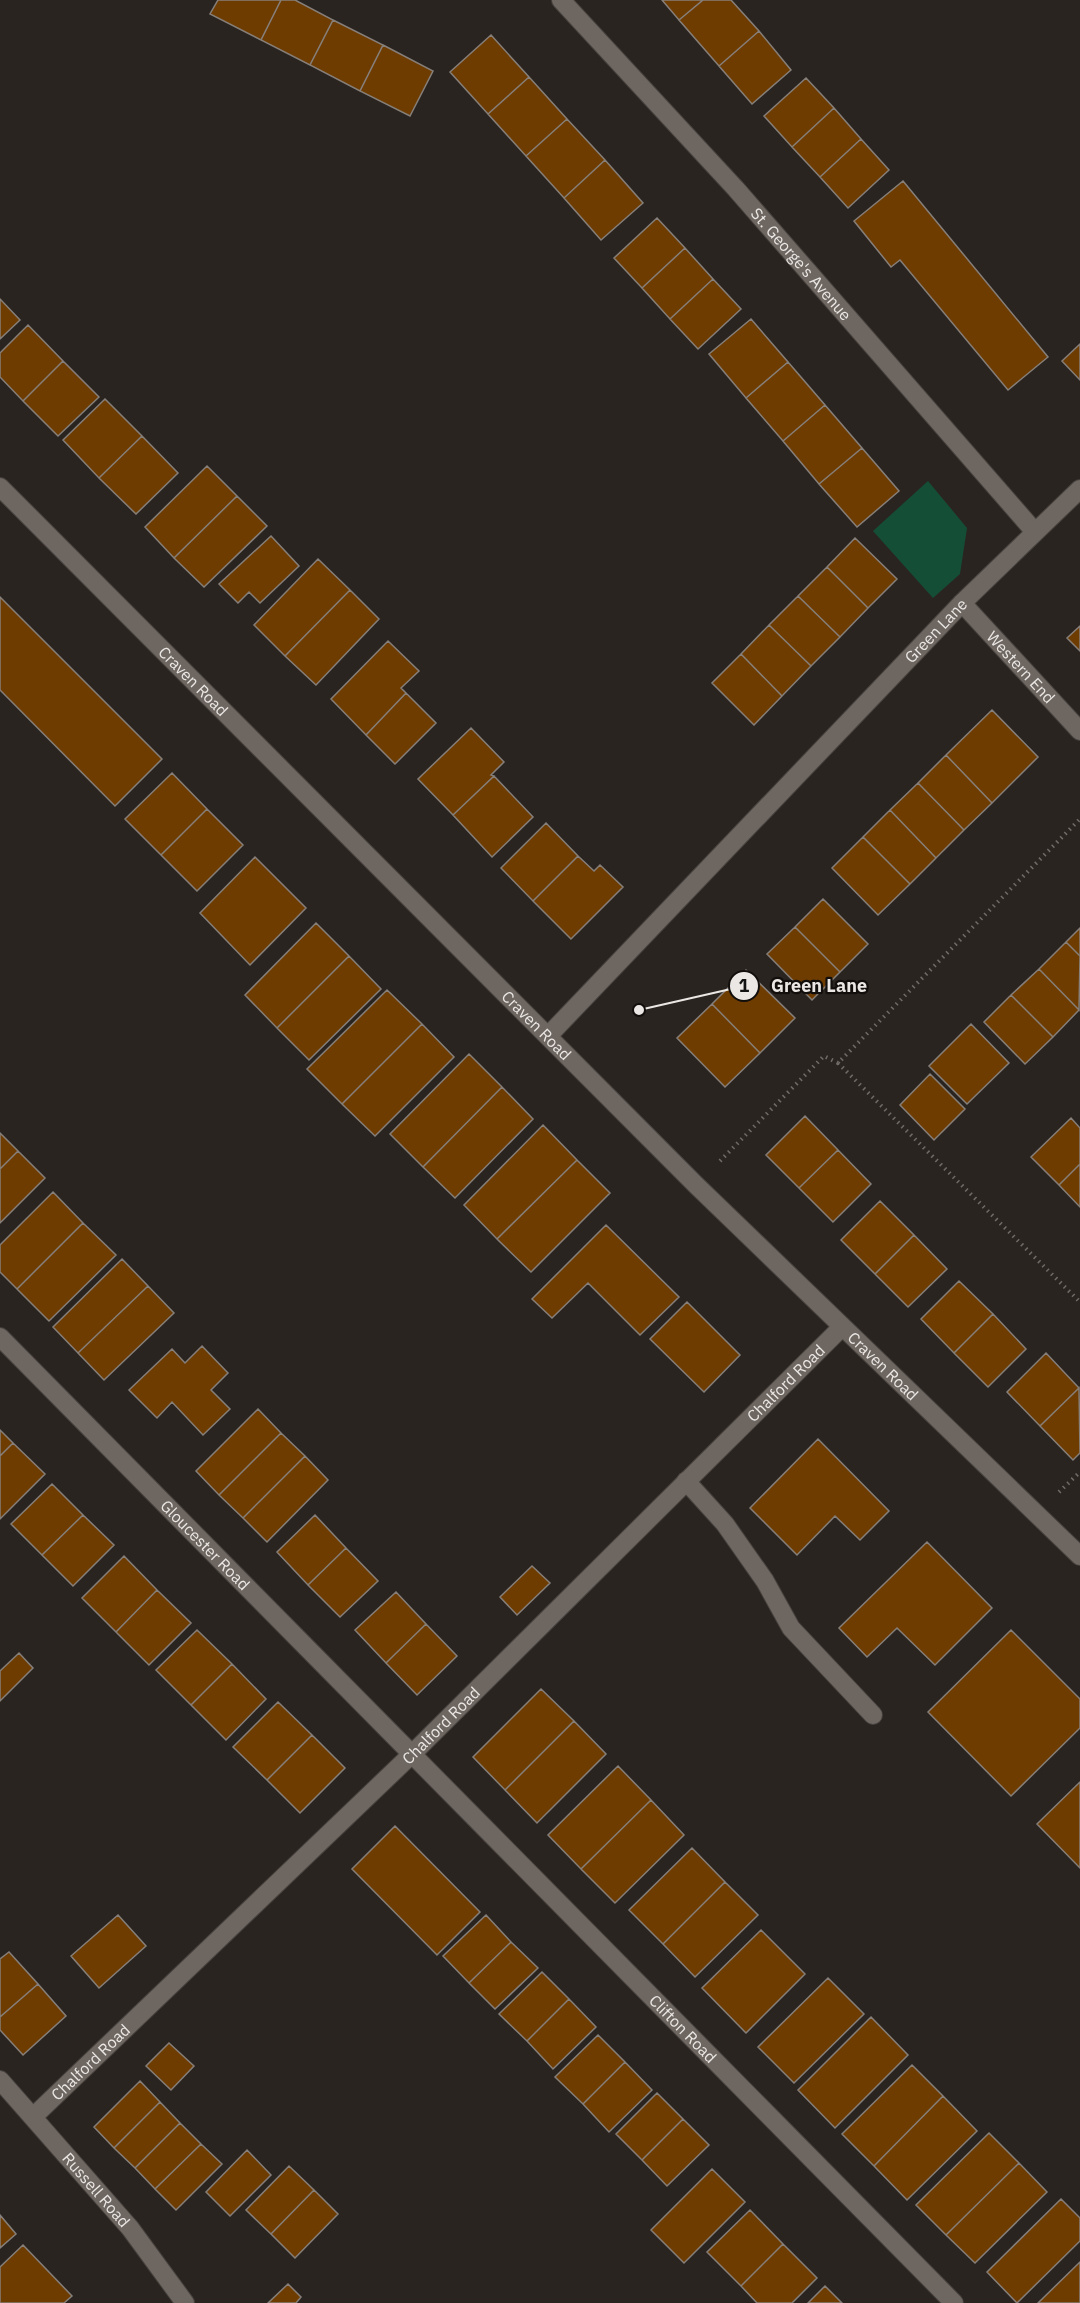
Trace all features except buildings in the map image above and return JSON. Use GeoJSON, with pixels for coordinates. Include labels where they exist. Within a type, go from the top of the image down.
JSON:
{"type":"FeatureCollection","features":[{"type":"Feature","properties":{"kind":"street","name":"St. George's Avenue"},"geometry":{"type":"LineString","coordinates":[[561,0],[736,189],[1035,532]]}},
{"type":"Feature","properties":{"kind":"street","name":"Craven Road"},"geometry":{"type":"LineString","coordinates":[[0,487],[696,1185],[1080,1556]]}},
{"type":"Feature","properties":{"kind":"street","name":"Green Lane"},"geometry":{"type":"LineString","coordinates":[[548,1036],[962,603],[1080,489]]}},
{"type":"Feature","properties":{"kind":"street","name":"Western End"},"geometry":{"type":"LineString","coordinates":[[962,603],[1080,731]]}},
{"type":"Feature","properties":{"kind":"street","name":"Chalford Road"},"geometry":{"type":"LineString","coordinates":[[34,2116],[412,1754],[842,1327]]}},
{"type":"Feature","properties":{"kind":"street","name":"Gloucester Road"},"geometry":{"type":"LineString","coordinates":[[0,1337],[412,1754]]}},
{"type":"Feature","properties":{"kind":"street"},"geometry":{"type":"LineString","coordinates":[[686,1481],[725,1524],[765,1581],[791,1628],[873,1715]]}},
{"type":"Feature","properties":{"kind":"street","name":"Clifton Road"},"geometry":{"type":"LineString","coordinates":[[412,1754],[954,2303]]}},
{"type":"Feature","properties":{"kind":"street","name":"Russell Road"},"geometry":{"type":"LineString","coordinates":[[0,2080],[130,2228],[185,2303]]}},
{"type":"Feature","properties":{"kind":"path"},"geometry":{"type":"LineString","coordinates":[[838,1063],[1080,819]]}},
{"type":"Feature","properties":{"kind":"path"},"geometry":{"type":"LineString","coordinates":[[696,1185],[824,1056],[838,1063],[1080,1302]]}},
{"type":"Feature","properties":{"kind":"green space"},"geometry":{"type":"Polygon","coordinates":[[[928,481],[967,528],[960,574],[933,598],[873,531],[928,481]]]}},
{"type":"Feature","properties":{"kind":"place","name":"Green Lane"},"geometry":{"type":"Point","coordinates":[639,1010]}}]}
